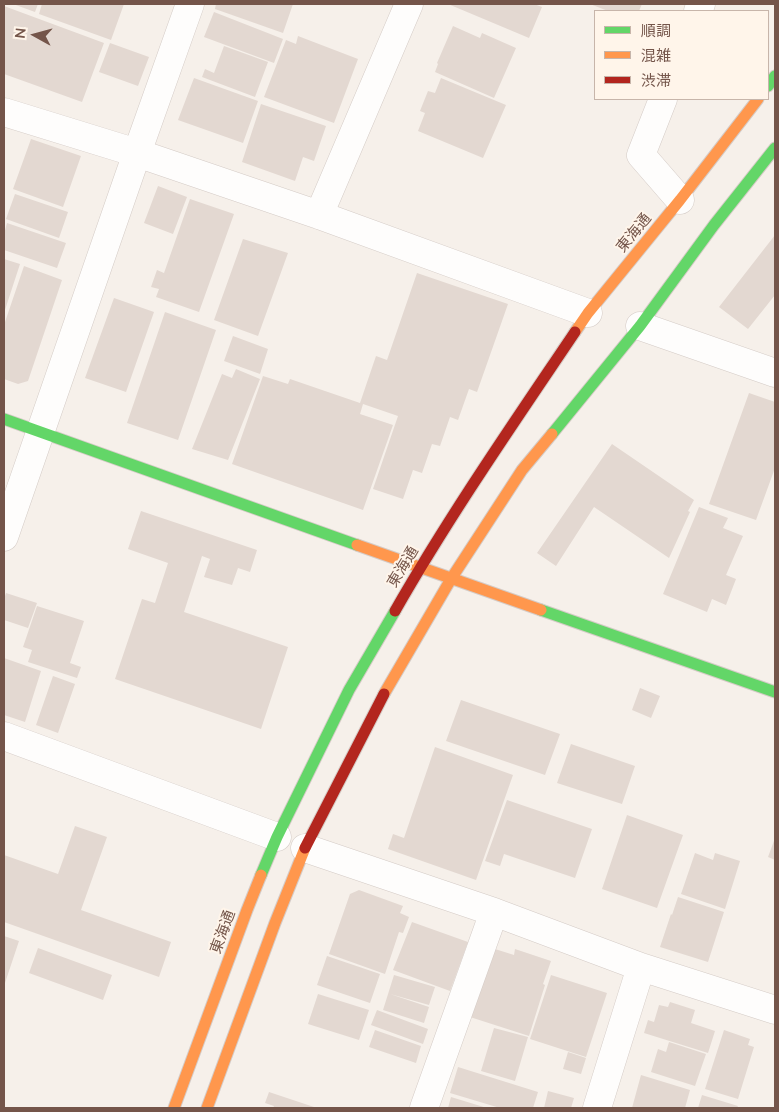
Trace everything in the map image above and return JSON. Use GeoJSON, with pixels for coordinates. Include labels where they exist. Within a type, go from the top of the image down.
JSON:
{"type":"FeatureCollection","features":[{"type":"Feature","properties":{"kind":"main road","name":"東海通"},"geometry":{"type":"LineString","coordinates":[[174,1108],[247,910],[277,837],[349,690],[420,567],[492,454],[588,313],[680,200],[757,100]]}},
{"type":"Feature","properties":{"kind":"main road"},"geometry":{"type":"LineString","coordinates":[[207,1108],[275,923],[305,848],[377,706],[451,579],[522,470],[640,326],[714,224],[775,148]]}},
{"type":"Feature","properties":{"kind":"main road"},"geometry":{"type":"LineString","coordinates":[[4,419],[451,579],[775,692]]}},
{"type":"Feature","properties":{"kind":"street"},"geometry":{"type":"LineString","coordinates":[[4,537],[190,4]]}},
{"type":"Feature","properties":{"kind":"street"},"geometry":{"type":"LineString","coordinates":[[319,215],[409,4]]}},
{"type":"Feature","properties":{"kind":"street"},"geometry":{"type":"LineString","coordinates":[[663,100],[640,155],[680,200]]}},
{"type":"Feature","properties":{"kind":"street"},"geometry":{"type":"LineString","coordinates":[[4,112],[137,153],[319,215],[588,313]]}},
{"type":"Feature","properties":{"kind":"street"},"geometry":{"type":"LineString","coordinates":[[640,326],[775,374]]}},
{"type":"Feature","properties":{"kind":"street"},"geometry":{"type":"LineString","coordinates":[[4,736],[277,837]]}},
{"type":"Feature","properties":{"kind":"street"},"geometry":{"type":"LineString","coordinates":[[305,848],[494,912],[641,967],[775,1010]]}},
{"type":"Feature","properties":{"kind":"street"},"geometry":{"type":"LineString","coordinates":[[424,1108],[494,912]]}},
{"type":"Feature","properties":{"kind":"street"},"geometry":{"type":"LineString","coordinates":[[597,1108],[641,967]]}},
{"type":"Feature","properties":{"kind":"building"},"geometry":{"type":"Polygon","coordinates":[[[13,4],[38,4],[35,12],[13,4]]]}},
{"type":"Feature","properties":{"kind":"building"},"geometry":{"type":"Polygon","coordinates":[[[42,4],[124,4],[111,40],[39,14],[42,4]]]}},
{"type":"Feature","properties":{"kind":"building"},"geometry":{"type":"Polygon","coordinates":[[[216,4],[293,4],[283,33],[215,9],[216,4]]]}},
{"type":"Feature","properties":{"kind":"building"},"geometry":{"type":"Polygon","coordinates":[[[448,4],[534,4],[542,7],[529,38],[448,4]]]}},
{"type":"Feature","properties":{"kind":"building"},"geometry":{"type":"Polygon","coordinates":[[[590,4],[642,4],[639,10],[605,10],[590,4]]]}},
{"type":"Feature","properties":{"kind":"building"},"geometry":{"type":"Polygon","coordinates":[[[4,6],[104,43],[82,102],[4,74],[4,6]]]}},
{"type":"Feature","properties":{"kind":"building"},"geometry":{"type":"Polygon","coordinates":[[[214,12],[283,39],[274,63],[204,37],[214,12]]]}},
{"type":"Feature","properties":{"kind":"building"},"geometry":{"type":"Polygon","coordinates":[[[453,26],[480,38],[482,33],[516,48],[494,98],[435,72],[453,26]]]}},
{"type":"Feature","properties":{"kind":"building"},"geometry":{"type":"Polygon","coordinates":[[[298,36],[358,59],[334,123],[264,97],[286,40],[296,44],[298,36]]]}},
{"type":"Feature","properties":{"kind":"building"},"geometry":{"type":"Polygon","coordinates":[[[110,43],[149,57],[138,86],[99,72],[110,43]]]}},
{"type":"Feature","properties":{"kind":"building"},"geometry":{"type":"Polygon","coordinates":[[[224,46],[268,62],[255,97],[202,77],[205,69],[214,73],[224,46]]]}},
{"type":"Feature","properties":{"kind":"building"},"geometry":{"type":"Polygon","coordinates":[[[194,78],[258,101],[243,143],[178,120],[194,78]]]}},
{"type":"Feature","properties":{"kind":"building"},"geometry":{"type":"Polygon","coordinates":[[[441,78],[506,105],[483,158],[418,131],[425,113],[420,111],[428,91],[435,93],[441,78]]]}},
{"type":"Feature","properties":{"kind":"building"},"geometry":{"type":"Polygon","coordinates":[[[261,104],[326,126],[314,161],[303,157],[295,181],[242,162],[261,104]]]}},
{"type":"Feature","properties":{"kind":"building"},"geometry":{"type":"Polygon","coordinates":[[[31,139],[81,156],[63,207],[13,189],[31,139]]]}},
{"type":"Feature","properties":{"kind":"building"},"geometry":{"type":"Polygon","coordinates":[[[158,186],[187,197],[173,234],[144,223],[158,186]]]}},
{"type":"Feature","properties":{"kind":"building"},"geometry":{"type":"Polygon","coordinates":[[[15,194],[68,212],[59,238],[6,219],[15,194]]]}},
{"type":"Feature","properties":{"kind":"building"},"geometry":{"type":"Polygon","coordinates":[[[190,199],[234,214],[199,312],[156,297],[159,289],[151,287],[157,270],[164,273],[190,199]]]}},
{"type":"Feature","properties":{"kind":"building"},"geometry":{"type":"Polygon","coordinates":[[[7,223],[66,243],[57,268],[4,250],[4,234],[7,223]]]}},
{"type":"Feature","properties":{"kind":"building"},"geometry":{"type":"Polygon","coordinates":[[[775,235],[775,295],[748,329],[719,307],[775,235]]]}},
{"type":"Feature","properties":{"kind":"building"},"geometry":{"type":"Polygon","coordinates":[[[243,239],[288,253],[258,336],[214,320],[243,239]]]}},
{"type":"Feature","properties":{"kind":"building"},"geometry":{"type":"Polygon","coordinates":[[[4,259],[20,264],[4,313],[4,259]]]}},
{"type":"Feature","properties":{"kind":"building"},"geometry":{"type":"Polygon","coordinates":[[[24,266],[62,280],[28,381],[18,384],[4,379],[4,325],[24,266]]]}},
{"type":"Feature","properties":{"kind":"building"},"geometry":{"type":"Polygon","coordinates":[[[417,273],[508,304],[477,392],[469,389],[458,420],[450,417],[440,446],[432,444],[422,473],[413,470],[403,499],[373,489],[398,416],[363,404],[360,414],[393,425],[363,510],[232,464],[263,376],[288,384],[290,379],[360,403],[376,356],[387,360],[417,273]]]}},
{"type":"Feature","properties":{"kind":"building"},"geometry":{"type":"Polygon","coordinates":[[[114,298],[154,312],[126,392],[85,378],[114,298]]]}},
{"type":"Feature","properties":{"kind":"building"},"geometry":{"type":"Polygon","coordinates":[[[165,312],[216,330],[178,440],[127,423],[165,312]]]}},
{"type":"Feature","properties":{"kind":"building"},"geometry":{"type":"Polygon","coordinates":[[[233,336],[268,349],[260,374],[224,361],[233,336]]]}},
{"type":"Feature","properties":{"kind":"building"},"geometry":{"type":"Polygon","coordinates":[[[236,369],[260,379],[228,460],[192,449],[222,374],[232,378],[236,369]]]}},
{"type":"Feature","properties":{"kind":"building"},"geometry":{"type":"Polygon","coordinates":[[[749,393],[775,402],[775,468],[756,520],[709,504],[749,393]]]}},
{"type":"Feature","properties":{"kind":"building"},"geometry":{"type":"Polygon","coordinates":[[[612,444],[694,500],[669,558],[594,507],[556,566],[537,553],[612,444]]]}},
{"type":"Feature","properties":{"kind":"building"},"geometry":{"type":"Polygon","coordinates":[[[699,507],[728,518],[723,528],[743,536],[726,575],[736,579],[726,605],[712,599],[707,612],[663,594],[699,507]]]}},
{"type":"Feature","properties":{"kind":"building"},"geometry":{"type":"Polygon","coordinates":[[[141,511],[257,550],[250,572],[238,568],[232,585],[204,577],[210,559],[202,556],[184,612],[288,647],[261,729],[115,679],[142,599],[155,603],[168,563],[128,549],[141,511]]]}},
{"type":"Feature","properties":{"kind":"building"},"geometry":{"type":"Polygon","coordinates":[[[6,593],[37,603],[28,628],[4,620],[4,599],[6,593]]]}},
{"type":"Feature","properties":{"kind":"building"},"geometry":{"type":"Polygon","coordinates":[[[37,606],[84,621],[70,663],[81,667],[77,678],[28,662],[32,650],[23,647],[37,606]]]}},
{"type":"Feature","properties":{"kind":"building"},"geometry":{"type":"Polygon","coordinates":[[[4,658],[41,671],[25,722],[4,715],[4,658]]]}},
{"type":"Feature","properties":{"kind":"building"},"geometry":{"type":"Polygon","coordinates":[[[53,676],[75,684],[58,733],[36,725],[53,676]]]}},
{"type":"Feature","properties":{"kind":"building"},"geometry":{"type":"Polygon","coordinates":[[[640,688],[660,696],[651,718],[632,710],[640,688]]]}},
{"type":"Feature","properties":{"kind":"building"},"geometry":{"type":"Polygon","coordinates":[[[461,700],[560,734],[545,775],[446,741],[461,700]]]}},
{"type":"Feature","properties":{"kind":"building"},"geometry":{"type":"Polygon","coordinates":[[[571,744],[635,766],[622,804],[557,783],[571,744]]]}},
{"type":"Feature","properties":{"kind":"building"},"geometry":{"type":"Polygon","coordinates":[[[435,747],[513,775],[476,880],[388,849],[393,834],[404,838],[435,747]]]}},
{"type":"Feature","properties":{"kind":"building"},"geometry":{"type":"Polygon","coordinates":[[[507,800],[592,829],[575,878],[504,854],[500,866],[485,861],[507,800]]]}},
{"type":"Feature","properties":{"kind":"building"},"geometry":{"type":"Polygon","coordinates":[[[627,815],[683,835],[657,908],[602,889],[627,815]]]}},
{"type":"Feature","properties":{"kind":"building"},"geometry":{"type":"Polygon","coordinates":[[[75,826],[107,837],[81,910],[171,942],[159,977],[4,922],[4,855],[58,874],[75,826]]]}},
{"type":"Feature","properties":{"kind":"building"},"geometry":{"type":"Polygon","coordinates":[[[775,838],[775,860],[768,857],[775,838]]]}},
{"type":"Feature","properties":{"kind":"building"},"geometry":{"type":"Polygon","coordinates":[[[695,853],[713,860],[715,853],[740,861],[725,909],[681,894],[695,853]]]}},
{"type":"Feature","properties":{"kind":"building"},"geometry":{"type":"Polygon","coordinates":[[[359,890],[403,906],[400,913],[409,917],[403,933],[399,932],[385,974],[329,954],[350,894],[359,890]]]}},
{"type":"Feature","properties":{"kind":"building"},"geometry":{"type":"Polygon","coordinates":[[[678,897],[724,912],[708,962],[660,947],[678,897]]]}},
{"type":"Feature","properties":{"kind":"building"},"geometry":{"type":"Polygon","coordinates":[[[412,922],[468,942],[450,991],[393,970],[412,922]]]}},
{"type":"Feature","properties":{"kind":"building"},"geometry":{"type":"Polygon","coordinates":[[[4,936],[19,941],[4,986],[4,936]]]}},
{"type":"Feature","properties":{"kind":"building"},"geometry":{"type":"Polygon","coordinates":[[[38,948],[112,975],[103,1000],[29,973],[38,948]]]}},
{"type":"Feature","properties":{"kind":"building"},"geometry":{"type":"Polygon","coordinates":[[[495,949],[514,955],[515,949],[551,961],[529,1036],[470,1017],[486,967],[489,968],[495,949]]]}},
{"type":"Feature","properties":{"kind":"building"},"geometry":{"type":"Polygon","coordinates":[[[327,956],[380,974],[370,1003],[317,985],[327,956]]]}},
{"type":"Feature","properties":{"kind":"building"},"geometry":{"type":"Polygon","coordinates":[[[394,975],[435,987],[429,1005],[390,994],[429,1007],[424,1023],[383,1010],[394,975]]]}},
{"type":"Feature","properties":{"kind":"building"},"geometry":{"type":"Polygon","coordinates":[[[551,975],[607,993],[586,1057],[530,1039],[551,975]]]}},
{"type":"Feature","properties":{"kind":"building"},"geometry":{"type":"Polygon","coordinates":[[[318,994],[369,1010],[359,1040],[308,1024],[318,994]]]}},
{"type":"Feature","properties":{"kind":"building"},"geometry":{"type":"Polygon","coordinates":[[[670,1002],[695,1010],[691,1023],[715,1031],[708,1053],[644,1033],[648,1020],[654,1022],[659,1005],[668,1007],[670,1002]]]}},
{"type":"Feature","properties":{"kind":"building"},"geometry":{"type":"Polygon","coordinates":[[[377,1010],[428,1029],[423,1044],[371,1025],[377,1010]]]}},
{"type":"Feature","properties":{"kind":"building"},"geometry":{"type":"Polygon","coordinates":[[[494,1028],[528,1037],[515,1081],[481,1071],[494,1028]]]}},
{"type":"Feature","properties":{"kind":"building"},"geometry":{"type":"Polygon","coordinates":[[[375,1030],[421,1046],[416,1063],[369,1047],[375,1030]]]}},
{"type":"Feature","properties":{"kind":"building"},"geometry":{"type":"Polygon","coordinates":[[[724,1030],[750,1039],[748,1045],[754,1047],[738,1099],[705,1089],[724,1030]]]}},
{"type":"Feature","properties":{"kind":"building"},"geometry":{"type":"Polygon","coordinates":[[[669,1042],[706,1054],[695,1086],[651,1072],[658,1049],[666,1052],[669,1042]]]}},
{"type":"Feature","properties":{"kind":"building"},"geometry":{"type":"Polygon","coordinates":[[[568,1052],[586,1058],[581,1074],[563,1069],[568,1052]]]}},
{"type":"Feature","properties":{"kind":"building"},"geometry":{"type":"Polygon","coordinates":[[[458,1067],[538,1092],[533,1108],[500,1108],[450,1093],[458,1067]]]}},
{"type":"Feature","properties":{"kind":"building"},"geometry":{"type":"Polygon","coordinates":[[[641,1075],[690,1090],[685,1108],[632,1108],[641,1075]]]}},
{"type":"Feature","properties":{"kind":"building"},"geometry":{"type":"Polygon","coordinates":[[[548,1091],[574,1098],[571,1108],[544,1108],[548,1091]]]}},
{"type":"Feature","properties":{"kind":"building"},"geometry":{"type":"Polygon","coordinates":[[[269,1092],[317,1108],[273,1108],[274,1106],[265,1103],[269,1092]]]}},
{"type":"Feature","properties":{"kind":"building"},"geometry":{"type":"Polygon","coordinates":[[[702,1095],[738,1106],[737,1108],[698,1108],[702,1095]]]}},
{"type":"Feature","properties":{"kind":"building"},"geometry":{"type":"Polygon","coordinates":[[[451,1097],[487,1108],[448,1108],[451,1097]]]}},
{"type":"Feature","properties":{"kind":"traffic: fast"},"geometry":{"type":"LineString","coordinates":[[769,85],[775,76]]}},
{"type":"Feature","properties":{"kind":"traffic: fast"},"geometry":{"type":"LineString","coordinates":[[552,434],[640,326],[714,225],[775,148]]}},
{"type":"Feature","properties":{"kind":"traffic: fast"},"geometry":{"type":"LineString","coordinates":[[4,419],[357,545]]}},
{"type":"Feature","properties":{"kind":"traffic: fast"},"geometry":{"type":"LineString","coordinates":[[541,610],[775,692]]}},
{"type":"Feature","properties":{"kind":"traffic: fast"},"geometry":{"type":"LineString","coordinates":[[261,875],[277,837],[349,690],[395,611]]}},
{"type":"Feature","properties":{"kind":"traffic: slow"},"geometry":{"type":"LineString","coordinates":[[575,332],[588,313],[680,200],[757,100]]}},
{"type":"Feature","properties":{"kind":"traffic: slow"},"geometry":{"type":"LineString","coordinates":[[384,694],[451,579],[522,470],[552,434]]}},
{"type":"Feature","properties":{"kind":"traffic: slow"},"geometry":{"type":"LineString","coordinates":[[357,545],[541,610]]}},
{"type":"Feature","properties":{"kind":"traffic: slow"},"geometry":{"type":"LineString","coordinates":[[207,1108],[275,923],[305,848]]}},
{"type":"Feature","properties":{"kind":"traffic: slow"},"geometry":{"type":"LineString","coordinates":[[174,1108],[261,875]]}},
{"type":"Feature","properties":{"kind":"traffic: jam"},"geometry":{"type":"LineString","coordinates":[[395,611],[505,435],[575,332]]}},
{"type":"Feature","properties":{"kind":"traffic: jam"},"geometry":{"type":"LineString","coordinates":[[305,848],[384,694]]}}]}
